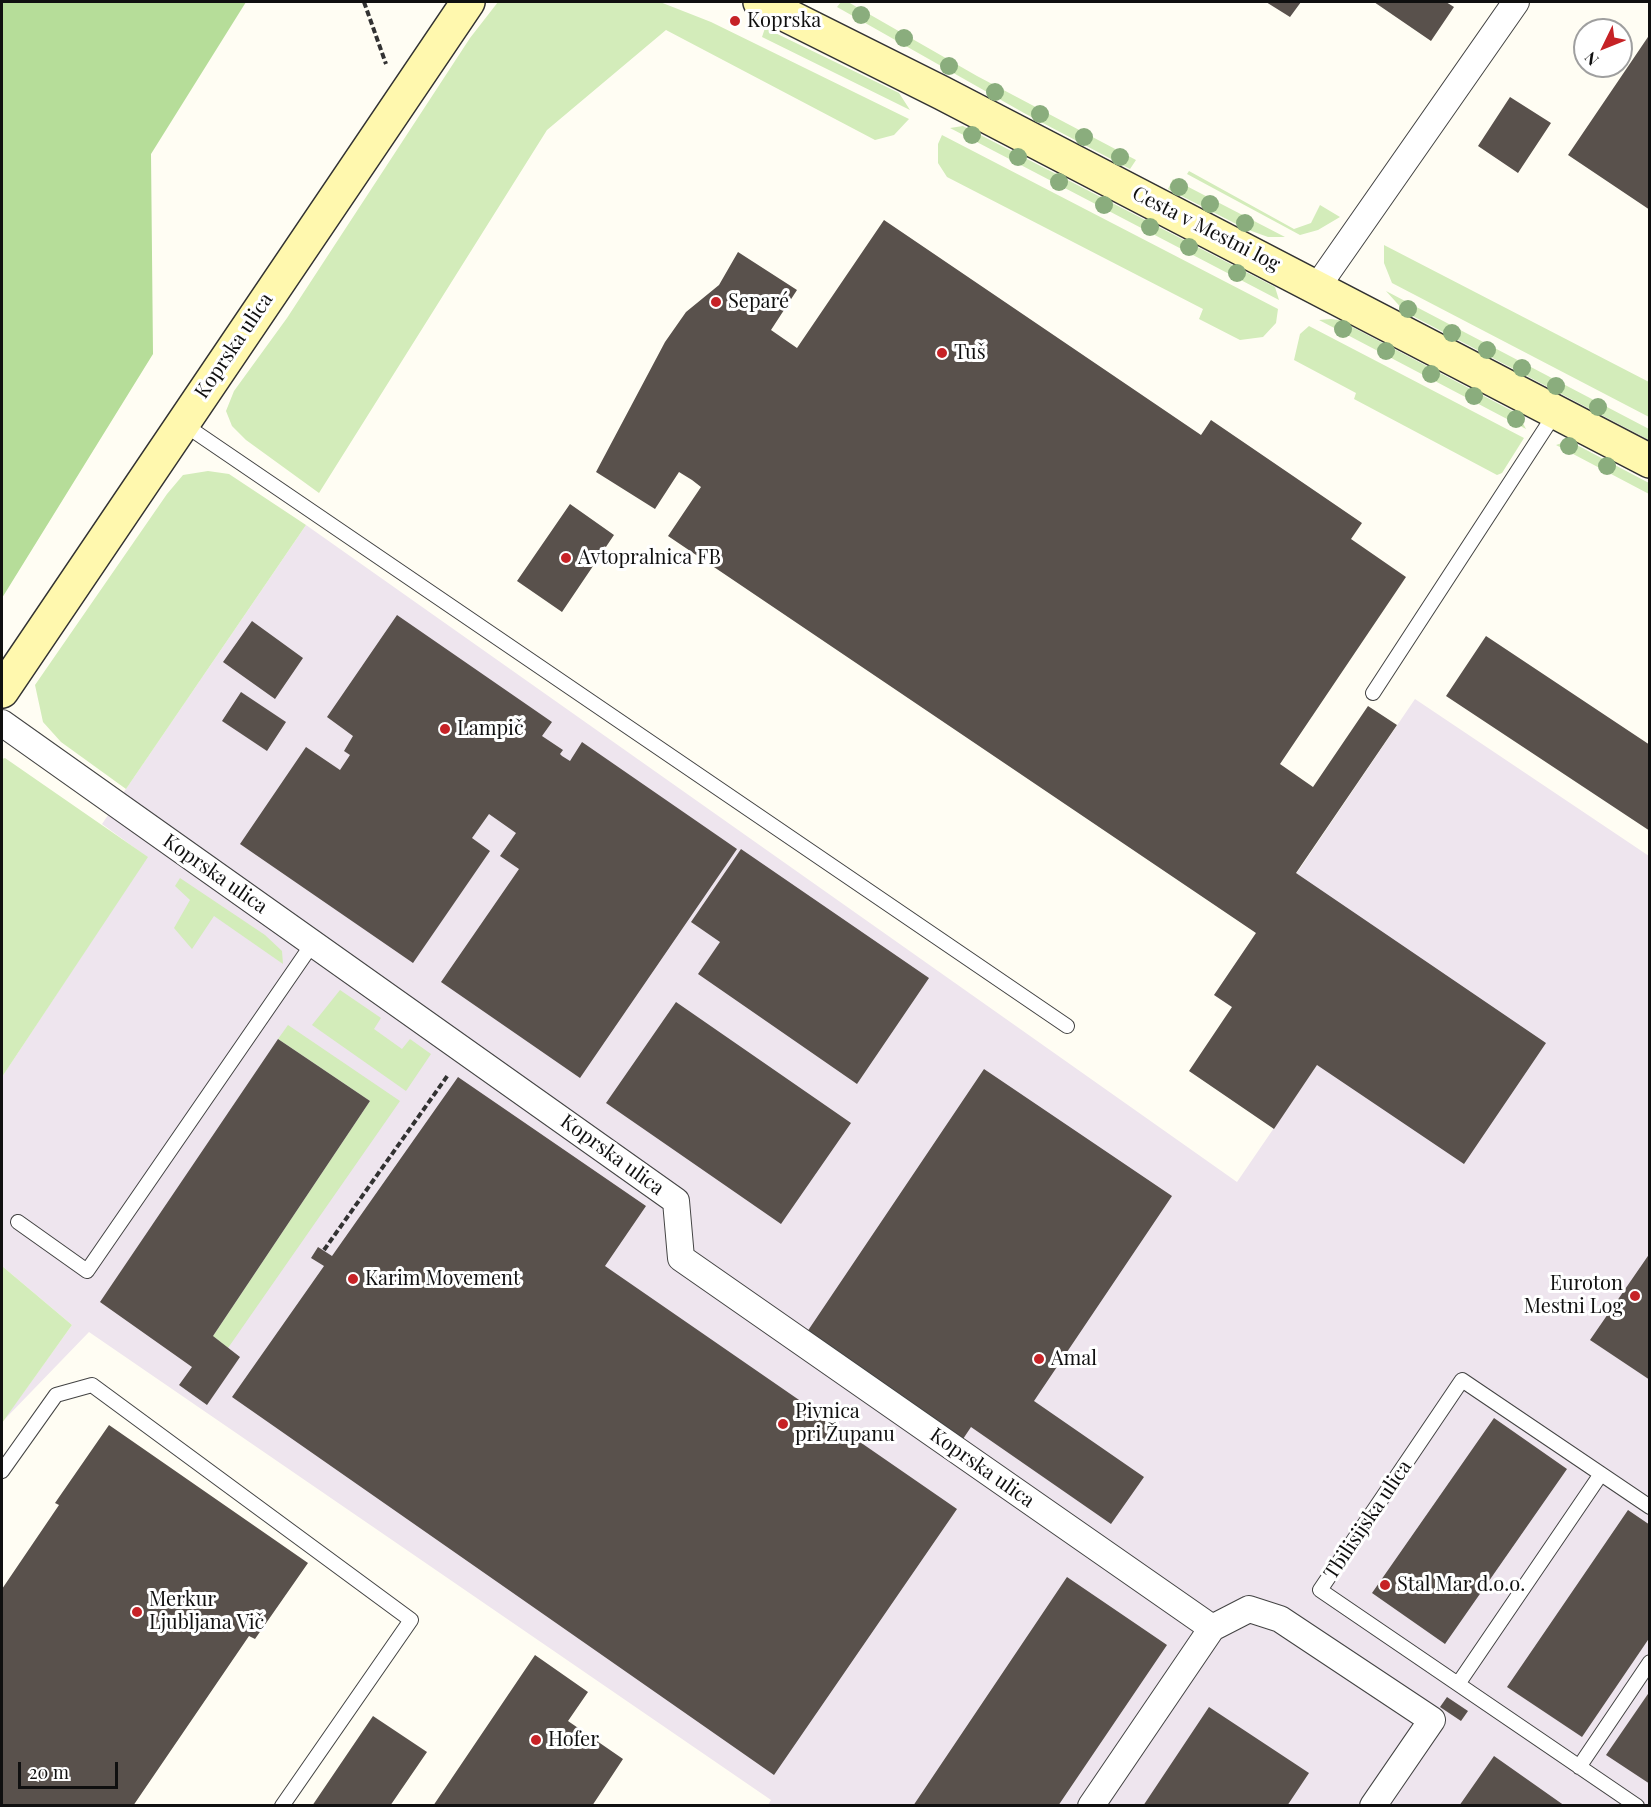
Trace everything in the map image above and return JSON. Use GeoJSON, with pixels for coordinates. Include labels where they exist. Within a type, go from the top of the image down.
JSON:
{"type":"FeatureCollection","features":[{"type":"Feature","properties":{"kind":"street","name":"Koprska ulica"},"geometry":{"type":"LineString","coordinates":[[2,691],[468,2]]}},
{"type":"Feature","properties":{"kind":"street","name":"Cesta v Mestni log"},"geometry":{"type":"LineString","coordinates":[[760,2],[1317,287],[1650,461]]}},
{"type":"Feature","properties":{"kind":"street"},"geometry":{"type":"LineString","coordinates":[[1317,287],[1516,2]]}},
{"type":"Feature","properties":{"kind":"street","name":"Koprska ulica"},"geometry":{"type":"LineString","coordinates":[[2,723],[676,1201],[681,1258],[1212,1628]]}},
{"type":"Feature","properties":{"kind":"street"},"geometry":{"type":"LineString","coordinates":[[1091,1806],[1212,1628],[1249,1609],[1280,1619],[1432,1720],[1373,1806]]}},
{"type":"Feature","properties":{"kind":"lane"},"geometry":{"type":"LineString","coordinates":[[1373,693],[1556,412]]}},
{"type":"Feature","properties":{"kind":"lane"},"geometry":{"type":"LineString","coordinates":[[182,423],[1067,1026]]}},
{"type":"Feature","properties":{"kind":"lane"},"geometry":{"type":"LineString","coordinates":[[18,1222],[87,1271],[314,943]]}},
{"type":"Feature","properties":{"kind":"lane","name":"Tbilisijska ulica"},"geometry":{"type":"LineString","coordinates":[[1637,1806],[1320,1590],[1462,1380],[1650,1507]]}},
{"type":"Feature","properties":{"kind":"lane"},"geometry":{"type":"LineString","coordinates":[[2,1471],[56,1395],[92,1385],[411,1620],[282,1806]]}},
{"type":"Feature","properties":{"kind":"lane"},"geometry":{"type":"LineString","coordinates":[[1458,1684],[1601,1474]]}},
{"type":"Feature","properties":{"kind":"lane"},"geometry":{"type":"LineString","coordinates":[[1579,1767],[1650,1662]]}},
{"type":"Feature","properties":{"kind":"path"},"geometry":{"type":"LineString","coordinates":[[364,2],[398,105]]}},
{"type":"Feature","properties":{"kind":"path"},"geometry":{"type":"LineString","coordinates":[[324,1250],[466,1050]]}},
{"type":"Feature","properties":{"kind":"shaded area"},"geometry":{"type":"Polygon","coordinates":[[[306,525],[1237,1182],[1317,1065],[1214,995],[1415,699],[1649,856],[1649,1805],[768,1805],[771,1800],[89,1332],[3,1421],[72,1325],[2,1266],[2,1077],[147,857],[102,824],[306,525]]]}},
{"type":"Feature","properties":{"kind":"green space"},"geometry":{"type":"Polygon","coordinates":[[[2,2],[246,2],[151,154],[153,354],[2,598],[2,2]]]}},
{"type":"Feature","properties":{"kind":"green space"},"geometry":{"type":"Polygon","coordinates":[[[498,2],[660,2],[711,22],[909,119],[894,135],[875,140],[666,30],[547,130],[319,493],[246,440],[232,426],[226,411],[234,391],[287,318],[470,38],[498,2]]]}},
{"type":"Feature","properties":{"kind":"green space"},"geometry":{"type":"Polygon","coordinates":[[[841,2],[848,2],[977,76],[1136,160],[1130,169],[1024,113],[837,7],[841,2]]]}},
{"type":"Feature","properties":{"kind":"green space"},"geometry":{"type":"Polygon","coordinates":[[[765,28],[899,93],[910,110],[762,37],[765,28]]]}},
{"type":"Feature","properties":{"kind":"green space"},"geometry":{"type":"Polygon","coordinates":[[[963,126],[1275,287],[1279,300],[950,128],[963,126]]]}},
{"type":"Feature","properties":{"kind":"green space"},"geometry":{"type":"Polygon","coordinates":[[[942,135],[1278,309],[1276,323],[1263,337],[1240,340],[1199,319],[1203,309],[947,177],[938,163],[938,144],[942,135]]]}},
{"type":"Feature","properties":{"kind":"green space"},"geometry":{"type":"Polygon","coordinates":[[[1189,171],[1294,229],[1311,223],[1320,205],[1340,217],[1318,230],[1300,235],[1187,174],[1189,171]]]}},
{"type":"Feature","properties":{"kind":"green space"},"geometry":{"type":"Polygon","coordinates":[[[1173,179],[1285,237],[1268,237],[1246,229],[1168,189],[1173,179]]]}},
{"type":"Feature","properties":{"kind":"green space"},"geometry":{"type":"Polygon","coordinates":[[[1384,245],[1649,382],[1649,417],[1392,283],[1384,263],[1384,245]]]}},
{"type":"Feature","properties":{"kind":"green space"},"geometry":{"type":"Polygon","coordinates":[[[1386,291],[1649,429],[1649,440],[1405,312],[1386,291]]]}},
{"type":"Feature","properties":{"kind":"green space"},"geometry":{"type":"Polygon","coordinates":[[[1319,320],[1339,320],[1518,414],[1526,429],[1319,320]]]}},
{"type":"Feature","properties":{"kind":"green space"},"geometry":{"type":"Polygon","coordinates":[[[1309,326],[1524,438],[1502,473],[1497,475],[1354,399],[1356,393],[1294,360],[1300,334],[1309,326]]]}},
{"type":"Feature","properties":{"kind":"green space"},"geometry":{"type":"Polygon","coordinates":[[[1565,442],[1573,443],[1649,483],[1649,494],[1556,445],[1565,442]]]}},
{"type":"Feature","properties":{"kind":"green space"},"geometry":{"type":"Polygon","coordinates":[[[208,471],[229,474],[306,525],[126,789],[61,742],[43,722],[35,685],[167,494],[183,475],[208,471]]]}},
{"type":"Feature","properties":{"kind":"green space"},"geometry":{"type":"Polygon","coordinates":[[[5,758],[148,857],[2,1077],[2,759],[5,758]]]}},
{"type":"Feature","properties":{"kind":"green space"},"geometry":{"type":"Polygon","coordinates":[[[180,878],[265,935],[282,951],[283,964],[214,916],[192,949],[174,928],[190,900],[175,886],[180,878]]]}},
{"type":"Feature","properties":{"kind":"green space"},"geometry":{"type":"Polygon","coordinates":[[[340,990],[381,1018],[374,1029],[402,1049],[410,1039],[431,1054],[406,1091],[312,1025],[340,990]]]}},
{"type":"Feature","properties":{"kind":"green space"},"geometry":{"type":"Polygon","coordinates":[[[288,1025],[400,1101],[228,1348],[213,1336],[370,1101],[278,1039],[288,1025]]]}},
{"type":"Feature","properties":{"kind":"green space"},"geometry":{"type":"Polygon","coordinates":[[[2,1266],[72,1325],[2,1423],[2,1266]]]}},
{"type":"Feature","properties":{"kind":"building"},"geometry":{"type":"Polygon","coordinates":[[[1266,2],[1301,2],[1290,17],[1266,2]]]}},
{"type":"Feature","properties":{"kind":"building"},"geometry":{"type":"Polygon","coordinates":[[[1374,2],[1446,2],[1454,7],[1431,41],[1374,2]]]}},
{"type":"Feature","properties":{"kind":"building"},"geometry":{"type":"Polygon","coordinates":[[[1650,34],[1650,210],[1568,155],[1620,78],[1633,78],[1633,59],[1650,34]]]}},
{"type":"Feature","properties":{"kind":"building"},"geometry":{"type":"Polygon","coordinates":[[[1510,97],[1551,123],[1518,173],[1478,146],[1510,97]]]}},
{"type":"Feature","properties":{"kind":"building"},"geometry":{"type":"Polygon","coordinates":[[[884,220],[1201,435],[1211,420],[1362,523],[1351,539],[1406,577],[1280,764],[1313,787],[1368,706],[1397,725],[1296,873],[1546,1043],[1464,1164],[1317,1065],[1274,1129],[1189,1071],[1232,1007],[1214,995],[1256,933],[668,536],[701,487],[692,480],[679,472],[655,509],[596,472],[665,342],[686,312],[719,285],[738,252],[797,290],[771,330],[797,348],[884,220]]]}},
{"type":"Feature","properties":{"kind":"building","name":"Avtopralnica FB"},"geometry":{"type":"Polygon","coordinates":[[[570,504],[614,535],[562,612],[517,581],[570,504]]]}},
{"type":"Feature","properties":{"kind":"building"},"geometry":{"type":"Polygon","coordinates":[[[397,615],[552,722],[542,736],[563,750],[560,754],[562,756],[570,761],[582,742],[737,849],[580,1078],[441,982],[519,869],[500,856],[516,833],[489,814],[472,838],[490,851],[413,963],[240,844],[306,747],[340,770],[350,755],[344,751],[353,736],[327,717],[397,615]]]}},
{"type":"Feature","properties":{"kind":"building"},"geometry":{"type":"Polygon","coordinates":[[[252,621],[303,658],[275,699],[223,662],[252,621]]]}},
{"type":"Feature","properties":{"kind":"building"},"geometry":{"type":"Polygon","coordinates":[[[1486,636],[1650,745],[1650,831],[1446,696],[1486,636]]]}},
{"type":"Feature","properties":{"kind":"building"},"geometry":{"type":"Polygon","coordinates":[[[241,692],[286,722],[267,751],[222,721],[241,692]]]}},
{"type":"Feature","properties":{"kind":"building"},"geometry":{"type":"Polygon","coordinates":[[[741,849],[929,978],[857,1084],[698,974],[720,942],[691,922],[741,849]]]}},
{"type":"Feature","properties":{"kind":"building"},"geometry":{"type":"Polygon","coordinates":[[[676,1002],[851,1123],[781,1224],[606,1103],[676,1002]]]}},
{"type":"Feature","properties":{"kind":"building"},"geometry":{"type":"Polygon","coordinates":[[[278,1039],[370,1101],[213,1336],[240,1357],[207,1405],[179,1385],[192,1367],[100,1302],[278,1039]]]}},
{"type":"Feature","properties":{"kind":"building"},"geometry":{"type":"Polygon","coordinates":[[[984,1069],[1172,1196],[1034,1401],[1144,1477],[1111,1524],[971,1427],[961,1442],[805,1335],[984,1069]]]}},
{"type":"Feature","properties":{"kind":"building"},"geometry":{"type":"Polygon","coordinates":[[[458,1077],[646,1206],[605,1266],[957,1509],[774,1775],[232,1397],[324,1266],[311,1258],[318,1247],[332,1256],[458,1077]]]}},
{"type":"Feature","properties":{"kind":"building","name":"Euroton Mestni Log"},"geometry":{"type":"Polygon","coordinates":[[[1650,1253],[1650,1380],[1590,1340],[1650,1253]]]}},
{"type":"Feature","properties":{"kind":"building"},"geometry":{"type":"Polygon","coordinates":[[[1494,1418],[1567,1469],[1445,1644],[1372,1593],[1494,1418]]]}},
{"type":"Feature","properties":{"kind":"building","name":"Merkur Ljubljana Vič"},"geometry":{"type":"Polygon","coordinates":[[[109,1425],[308,1563],[255,1639],[249,1636],[133,1806],[2,1806],[2,1589],[59,1505],[55,1503],[109,1425]]]}},
{"type":"Feature","properties":{"kind":"building"},"geometry":{"type":"Polygon","coordinates":[[[1628,1510],[1650,1525],[1650,1637],[1582,1737],[1507,1687],[1628,1510]]]}},
{"type":"Feature","properties":{"kind":"building"},"geometry":{"type":"Polygon","coordinates":[[[1067,1577],[1167,1645],[1058,1806],[913,1806],[1067,1577]]]}},
{"type":"Feature","properties":{"kind":"building","name":"Hofer"},"geometry":{"type":"Polygon","coordinates":[[[535,1655],[588,1692],[568,1721],[623,1759],[592,1806],[433,1806],[535,1655]]]}},
{"type":"Feature","properties":{"kind":"building"},"geometry":{"type":"Polygon","coordinates":[[[1650,1691],[1650,1784],[1606,1755],[1650,1691]]]}},
{"type":"Feature","properties":{"kind":"building"},"geometry":{"type":"Polygon","coordinates":[[[1447,1697],[1468,1711],[1461,1721],[1440,1707],[1447,1697]]]}},
{"type":"Feature","properties":{"kind":"building"},"geometry":{"type":"Polygon","coordinates":[[[1209,1707],[1309,1773],[1287,1806],[1143,1806],[1209,1707]]]}},
{"type":"Feature","properties":{"kind":"building"},"geometry":{"type":"Polygon","coordinates":[[[373,1716],[427,1752],[390,1806],[312,1806],[373,1716]]]}},
{"type":"Feature","properties":{"kind":"building"},"geometry":{"type":"Polygon","coordinates":[[[1494,1756],[1565,1806],[1459,1806],[1494,1756]]]}},
{"type":"Feature","properties":{"kind":"place","name":"Koprska"},"geometry":{"type":"Point","coordinates":[735,21]}},
{"type":"Feature","properties":{"kind":"place","name":"Separé"},"geometry":{"type":"Point","coordinates":[716,302]}},
{"type":"Feature","properties":{"kind":"place","name":"Tuš"},"geometry":{"type":"Point","coordinates":[942,353]}},
{"type":"Feature","properties":{"kind":"place","name":"Avtopralnica FB"},"geometry":{"type":"Point","coordinates":[566,558]}},
{"type":"Feature","properties":{"kind":"place","name":"Lampič"},"geometry":{"type":"Point","coordinates":[445,729]}},
{"type":"Feature","properties":{"kind":"place","name":"Karim Movement"},"geometry":{"type":"Point","coordinates":[353,1279]}},
{"type":"Feature","properties":{"kind":"place","name":"Euroton Mestni Log"},"geometry":{"type":"Point","coordinates":[1635,1296]}},
{"type":"Feature","properties":{"kind":"place","name":"Amal"},"geometry":{"type":"Point","coordinates":[1039,1359]}},
{"type":"Feature","properties":{"kind":"place","name":"Pivnica pri Županu"},"geometry":{"type":"Point","coordinates":[783,1424]}},
{"type":"Feature","properties":{"kind":"place","name":"Stal Mar d.o.o."},"geometry":{"type":"Point","coordinates":[1385,1585]}},
{"type":"Feature","properties":{"kind":"place","name":"Merkur Ljubljana Vič"},"geometry":{"type":"Point","coordinates":[137,1612]}},
{"type":"Feature","properties":{"kind":"place","name":"Hofer"},"geometry":{"type":"Point","coordinates":[536,1740]}}]}
